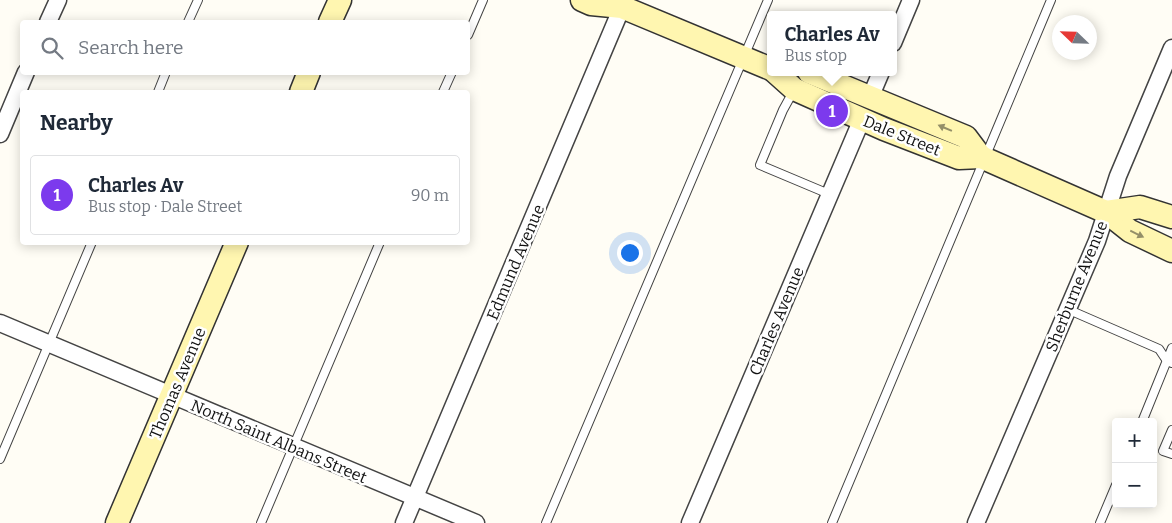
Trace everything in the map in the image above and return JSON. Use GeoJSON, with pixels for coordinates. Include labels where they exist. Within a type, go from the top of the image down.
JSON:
{"type":"FeatureCollection","features":[{"type":"Feature","properties":{"kind":"main road"},"geometry":{"type":"LineString","coordinates":[[331,20],[340,0]]}},
{"type":"Feature","properties":{"kind":"main road"},"geometry":{"type":"LineString","coordinates":[[582,0],[591,4],[621,2],[743,59],[767,68]]}},
{"type":"Feature","properties":{"kind":"main road"},"geometry":{"type":"LineString","coordinates":[[301,90],[308,75]]}},
{"type":"Feature","properties":{"kind":"main road","name":"Dale Street"},"geometry":{"type":"LineString","coordinates":[[779,76],[794,89],[862,119],[959,158],[983,158],[1106,212],[1130,231],[1172,251]]}},
{"type":"Feature","properties":{"kind":"main road","name":"Dale Street"},"geometry":{"type":"LineString","coordinates":[[818,76],[966,137],[983,158]]}},
{"type":"Feature","properties":{"kind":"main road"},"geometry":{"type":"LineString","coordinates":[[1106,212],[1140,207],[1172,218]]}},
{"type":"Feature","properties":{"kind":"main road","name":"Thomas Avenue"},"geometry":{"type":"LineString","coordinates":[[117,523],[236,245]]}},
{"type":"Feature","properties":{"kind":"street"},"geometry":{"type":"LineString","coordinates":[[49,20],[58,0]]}},
{"type":"Feature","properties":{"kind":"street"},"geometry":{"type":"LineString","coordinates":[[897,33],[911,0]]}},
{"type":"Feature","properties":{"kind":"street","name":"Edmund Avenue"},"geometry":{"type":"LineString","coordinates":[[404,523],[621,2]]}},
{"type":"Feature","properties":{"kind":"street","name":"Sherburne Avenue"},"geometry":{"type":"LineString","coordinates":[[976,523],[1097,241],[1118,176],[1172,48]]}},
{"type":"Feature","properties":{"kind":"street"},"geometry":{"type":"LineString","coordinates":[[0,134],[25,75]]}},
{"type":"Feature","properties":{"kind":"street"},"geometry":{"type":"LineString","coordinates":[[870,98],[879,76]]}},
{"type":"Feature","properties":{"kind":"street","name":"Charles Avenue"},"geometry":{"type":"LineString","coordinates":[[690,523],[862,119]]}},
{"type":"Feature","properties":{"kind":"street","name":"North Saint Albans Street"},"geometry":{"type":"LineString","coordinates":[[0,323],[476,523]]}},
{"type":"Feature","properties":{"kind":"lane"},"geometry":{"type":"LineString","coordinates":[[189,20],[198,0]]}},
{"type":"Feature","properties":{"kind":"lane"},"geometry":{"type":"LineString","coordinates":[[470,30],[482,0]]}},
{"type":"Feature","properties":{"kind":"lane"},"geometry":{"type":"LineString","coordinates":[[546,523],[768,0]]}},
{"type":"Feature","properties":{"kind":"lane"},"geometry":{"type":"LineString","coordinates":[[832,523],[983,158],[1051,0]]}},
{"type":"Feature","properties":{"kind":"lane"},"geometry":{"type":"LineString","coordinates":[[159,90],[165,75]]}},
{"type":"Feature","properties":{"kind":"lane"},"geometry":{"type":"LineString","coordinates":[[444,90],[451,75]]}},
{"type":"Feature","properties":{"kind":"lane"},"geometry":{"type":"LineString","coordinates":[[794,89],[760,165],[829,194]]}},
{"type":"Feature","properties":{"kind":"lane"},"geometry":{"type":"LineString","coordinates":[[0,460],[91,245]]}},
{"type":"Feature","properties":{"kind":"lane"},"geometry":{"type":"LineString","coordinates":[[261,523],[379,245]]}},
{"type":"Feature","properties":{"kind":"lane"},"geometry":{"type":"LineString","coordinates":[[1067,309],[1159,349],[1169,362]]}},
{"type":"Feature","properties":{"kind":"lane"},"geometry":{"type":"LineString","coordinates":[[1144,418],[1169,362],[1172,348]]}},
{"type":"Feature","properties":{"kind":"lane"},"geometry":{"type":"LineString","coordinates":[[1172,430],[1163,451],[1172,454]]}},
{"type":"Feature","properties":{"kind":"lane"},"geometry":{"type":"LineString","coordinates":[[1100,523],[1112,494]]}},
{"type":"Feature","properties":{"kind":"place","name":"Charles Av"},"geometry":{"type":"Point","coordinates":[832,111]}}]}
